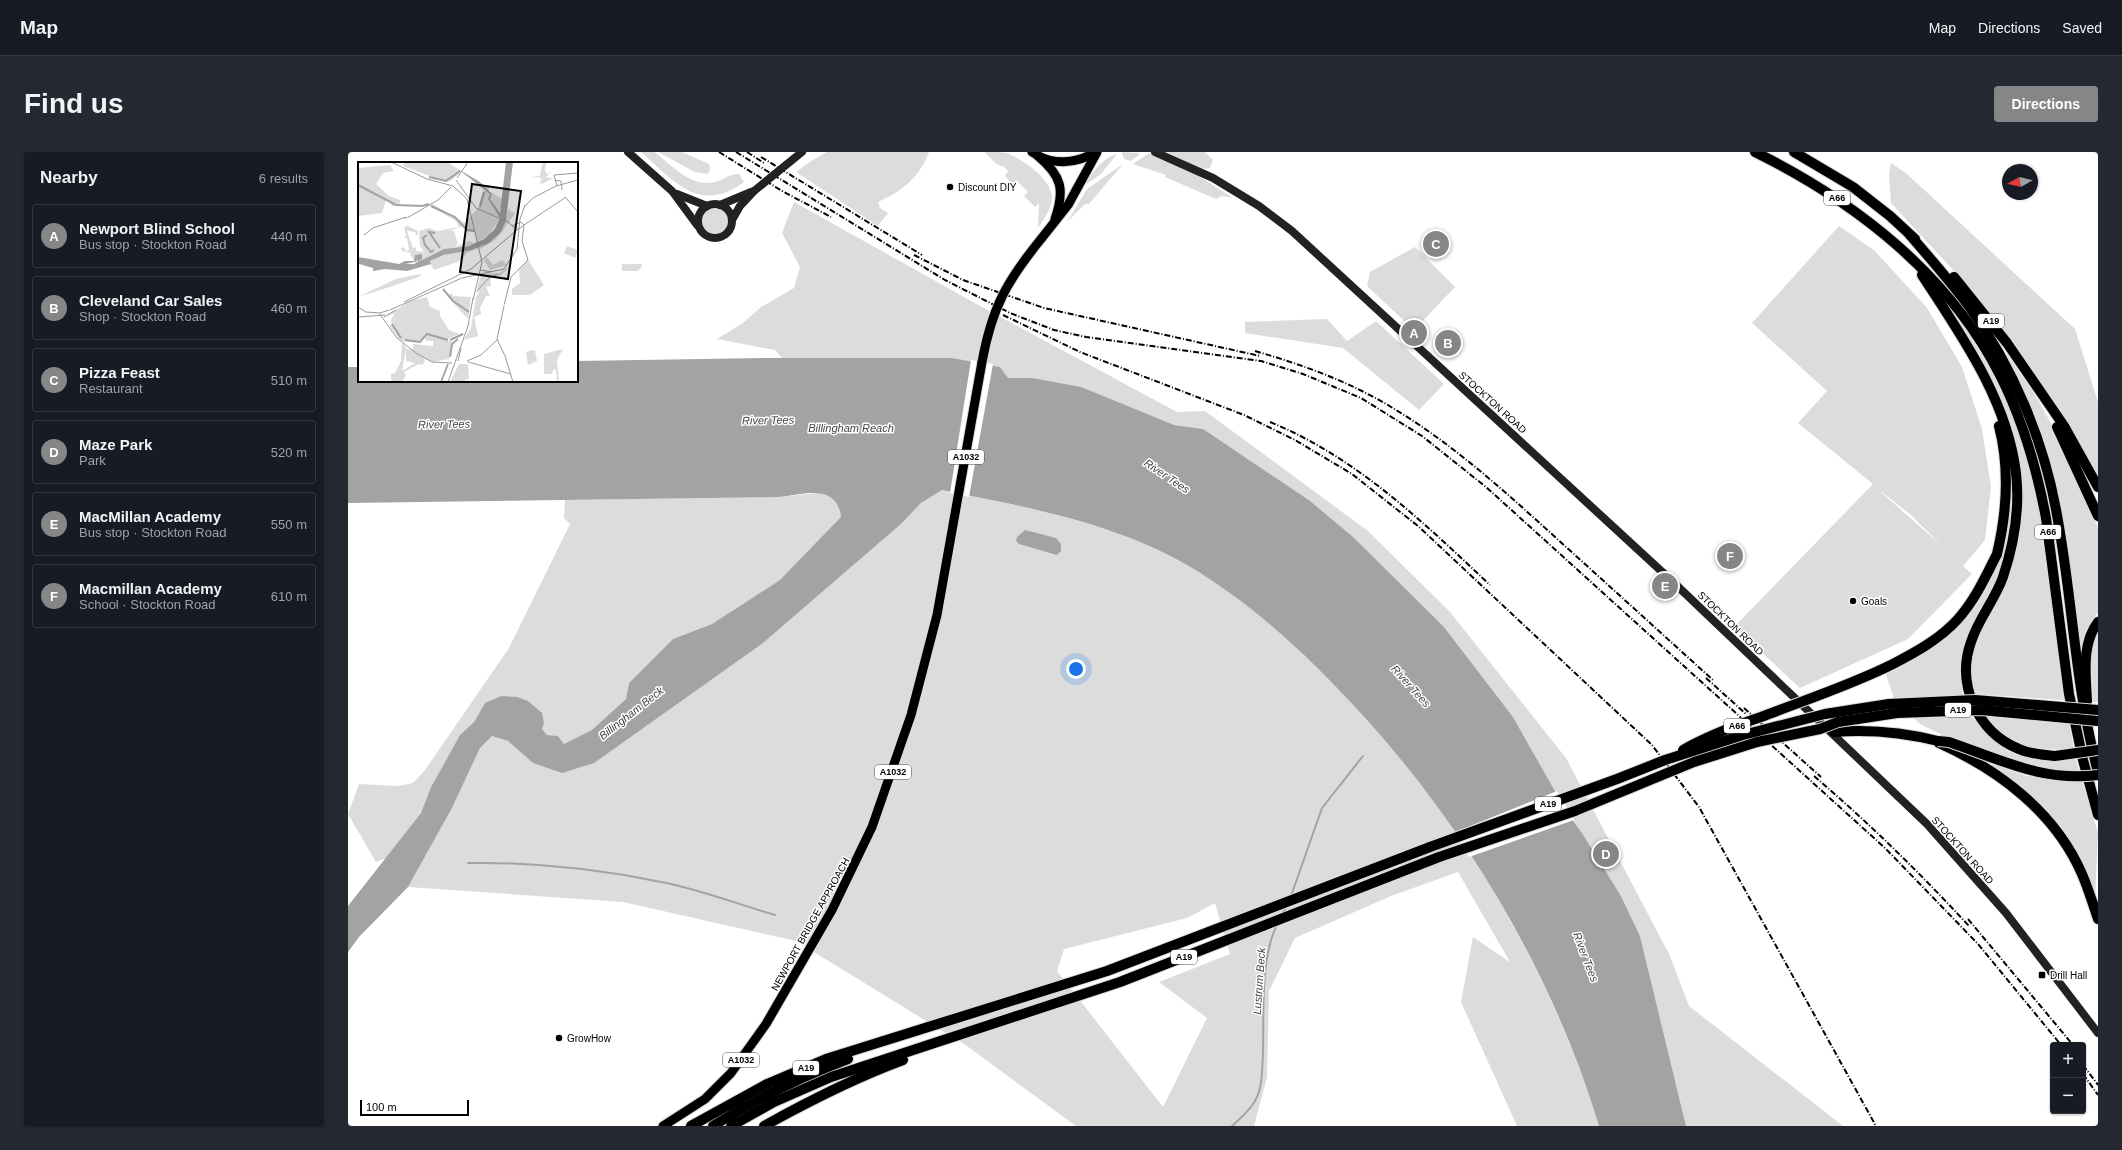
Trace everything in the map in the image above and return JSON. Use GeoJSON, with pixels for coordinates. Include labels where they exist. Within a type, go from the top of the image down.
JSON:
{"type":"FeatureCollection","features":[{"type":"Feature","properties":{"kind":"highway","name":"A66"},"geometry":{"type":"LineString","coordinates":[[1755,152],[1795,172],[1838,200],[1864,218],[1910,257],[1950,300],[1983,346],[2001,377],[2031,456],[2046,518],[2069,694],[2083,760],[2098,815]]}},
{"type":"Feature","properties":{"kind":"highway","name":"A66"},"geometry":{"type":"LineString","coordinates":[[1794,152],[1853,187],[1871,200],[1910,235],[1953,286],[1982,326],[2018,391],[2038,440],[2057,515],[2074,651],[2087,729],[2098,772]]}},
{"type":"Feature","properties":{"kind":"highway","name":"A19"},"geometry":{"type":"LineString","coordinates":[[1910,235],[1938,259],[1974,300],[2007,343],[2064,426],[2098,488]]}},
{"type":"Feature","properties":{"kind":"highway","name":"A66"},"geometry":{"type":"LineString","coordinates":[[1910,257],[1945,309],[1982,373],[2004,421],[2016,473],[2017,500],[2015,526],[2010,553],[2003,578],[1992,603],[1971,640],[1966,656],[1965,673],[1967,689],[1981,719],[2004,741],[2019,749],[2035,754],[2055,756],[2098,750]]}},
{"type":"Feature","properties":{"kind":"highway","name":"A66"},"geometry":{"type":"LineString","coordinates":[[1665,760],[1695,743],[1862,679],[1913,653],[1936,638],[1956,620],[1973,600],[1997,554],[2006,507],[2005,459],[1995,411],[1982,373]]}},
{"type":"Feature","properties":{"kind":"highway","name":"A19"},"geometry":{"type":"LineString","coordinates":[[2038,388],[2070,452],[2098,516]]}},
{"type":"Feature","properties":{"kind":"highway","name":"A66"},"geometry":{"type":"LineString","coordinates":[[2087,729],[2087,648],[2090,635],[2098,622]]}},
{"type":"Feature","properties":{"kind":"highway","name":"A19"},"geometry":{"type":"LineString","coordinates":[[691,1126],[767,1084],[826,1059],[1114,969],[1665,760],[1795,721],[1860,708],[1910,702],[1975,700],[2098,710]]}},
{"type":"Feature","properties":{"kind":"highway"},"geometry":{"type":"LineString","coordinates":[[2045,706],[2098,705]]}},
{"type":"Feature","properties":{"kind":"highway","name":"A19"},"geometry":{"type":"LineString","coordinates":[[731,1126],[774,1102],[831,1078],[1120,982],[1439,857],[1574,811],[1694,762],[1757,742],[1820,729],[1838,722],[1867,717],[1944,711],[1981,710],[2098,720]]}},
{"type":"Feature","properties":{"kind":"highway","name":"A19"},"geometry":{"type":"LineString","coordinates":[[1820,729],[1834,732],[1863,730],[1903,732],[1938,741],[1949,742],[2032,772],[2073,776],[2098,775]]}},
{"type":"Feature","properties":{"kind":"highway","name":"A19"},"geometry":{"type":"LineString","coordinates":[[1938,741],[1939,743],[1957,752],[2008,783],[2052,823],[2076,861],[2098,919]]}},
{"type":"Feature","properties":{"kind":"highway","name":"A19"},"geometry":{"type":"LineString","coordinates":[[712,1126],[768,1093],[796,1080],[928,1028]]}},
{"type":"Feature","properties":{"kind":"highway"},"geometry":{"type":"LineString","coordinates":[[764,1126],[817,1096],[868,1073],[906,1059],[926,1047]]}},
{"type":"Feature","properties":{"kind":"main road"},"geometry":{"type":"LineString","coordinates":[[628,152],[672,191],[706,236],[718,238],[729,231],[732,220],[740,206],[754,191],[802,152]]}},
{"type":"Feature","properties":{"kind":"main road"},"geometry":{"type":"LineString","coordinates":[[1026,152],[1053,161],[1068,162],[1083,159],[1096,152]]}},
{"type":"Feature","properties":{"kind":"main road","name":"A1032"},"geometry":{"type":"LineString","coordinates":[[1049,229],[1068,205],[1096,152]]}},
{"type":"Feature","properties":{"kind":"main road","name":"STOCKTON ROAD"},"geometry":{"type":"LineString","coordinates":[[1156,152],[1214,178],[1246,197],[1292,231],[1671,580],[1927,824],[2006,913],[2098,1033]]}},
{"type":"Feature","properties":{"kind":"main road","name":"A1032"},"geometry":{"type":"LineString","coordinates":[[1035,154],[1051,167],[1060,185],[1060,202],[1049,229]]}},
{"type":"Feature","properties":{"kind":"main road"},"geometry":{"type":"LineString","coordinates":[[672,191],[707,206],[720,205],[754,191]]}},
{"type":"Feature","properties":{"kind":"main road"},"geometry":{"type":"LineString","coordinates":[[720,205],[728,210],[732,220]]}},
{"type":"Feature","properties":{"kind":"main road"},"geometry":{"type":"LineString","coordinates":[[698,226],[699,214],[707,206]]}},
{"type":"Feature","properties":{"kind":"main road","name":"NEWPORT BRIDGE APPROACH"},"geometry":{"type":"LineString","coordinates":[[663,1126],[705,1099],[731,1073],[766,1024],[797,973],[832,910],[872,827],[897,758],[923,670],[937,615],[982,362],[994,311],[1007,284],[1049,229]]}},
{"type":"Feature","properties":{"kind":"shaded area"},"geometry":{"type":"Polygon","coordinates":[[[641,152],[655,152],[675,169],[690,179],[698,182],[715,182],[732,175],[739,174],[744,182],[728,191],[714,195],[700,195],[676,183],[641,152]]]}},
{"type":"Feature","properties":{"kind":"shaded area"},"geometry":{"type":"Polygon","coordinates":[[[658,152],[682,152],[709,164],[710,170],[708,174],[695,172],[658,152]]]}},
{"type":"Feature","properties":{"kind":"shaded area"},"geometry":{"type":"Polygon","coordinates":[[[827,152],[929,152],[920,169],[909,183],[878,202],[880,208],[888,213],[878,226],[796,172],[827,152]]]}},
{"type":"Feature","properties":{"kind":"shaded area"},"geometry":{"type":"Polygon","coordinates":[[[985,152],[1007,153],[1013,156],[1035,170],[1047,183],[1052,201],[1038,228],[1039,203],[1035,207],[1024,196],[1028,192],[1016,180],[1012,184],[1005,176],[1008,171],[1004,167],[996,164],[985,152]]]}},
{"type":"Feature","properties":{"kind":"shaded area"},"geometry":{"type":"Polygon","coordinates":[[[1122,152],[1139,153],[1139,155],[1131,161],[1124,159],[1122,152]]]}},
{"type":"Feature","properties":{"kind":"shaded area"},"geometry":{"type":"Polygon","coordinates":[[[1166,152],[1205,152],[1213,160],[1210,168],[1202,169],[1166,152]]]}},
{"type":"Feature","properties":{"kind":"shaded area"},"geometry":{"type":"Polygon","coordinates":[[[1149,153],[1191,171],[1233,198],[1222,196],[1216,199],[1165,177],[1166,175],[1133,164],[1149,153]]]}},
{"type":"Feature","properties":{"kind":"shaded area"},"geometry":{"type":"Polygon","coordinates":[[[1117,154],[1101,174],[1085,185],[1102,162],[1117,154]]]}},
{"type":"Feature","properties":{"kind":"shaded area"},"geometry":{"type":"Polygon","coordinates":[[[1891,163],[1907,174],[2075,329],[2098,402],[2098,481],[1988,312],[1967,285],[1891,203],[1889,175],[1891,163]]]}},
{"type":"Feature","properties":{"kind":"shaded area"},"geometry":{"type":"Polygon","coordinates":[[[1123,164],[1089,204],[1085,204],[1067,222],[1087,189],[1123,164]]]}},
{"type":"Feature","properties":{"kind":"shaded area"},"geometry":{"type":"Polygon","coordinates":[[[794,202],[982,307],[1177,412],[1205,411],[1368,531],[1450,612],[1566,758],[1670,956],[1689,1006],[1843,1126],[1686,1126],[1640,936],[1621,896],[1582,833],[1568,814],[1513,717],[1444,627],[1413,597],[1203,429],[1174,425],[1032,378],[1008,378],[952,358],[782,358],[775,350],[717,339],[743,323],[761,307],[794,288],[800,267],[782,233],[794,202]]]}},
{"type":"Feature","properties":{"kind":"shaded area"},"geometry":{"type":"Polygon","coordinates":[[[715,208],[724,212],[728,221],[724,230],[715,234],[706,230],[702,221],[706,212],[715,208]]]}},
{"type":"Feature","properties":{"kind":"shaded area"},"geometry":{"type":"Polygon","coordinates":[[[1839,226],[1875,251],[1927,308],[1962,367],[1982,429],[1991,487],[1985,540],[1963,566],[1972,574],[1908,639],[1800,688],[1734,627],[1873,484],[1798,423],[1827,391],[1752,323],[1839,226]],[[1882,492],[1941,545],[1912,516],[1882,492]]]}},
{"type":"Feature","properties":{"kind":"shaded area"},"geometry":{"type":"Polygon","coordinates":[[[1415,247],[1455,287],[1414,330],[1367,286],[1370,272],[1415,247]]]}},
{"type":"Feature","properties":{"kind":"shaded area"},"geometry":{"type":"Polygon","coordinates":[[[622,264],[642,264],[641,268],[637,271],[622,271],[622,264]]]}},
{"type":"Feature","properties":{"kind":"shaded area"},"geometry":{"type":"Polygon","coordinates":[[[1327,319],[1347,341],[1376,321],[1444,384],[1419,410],[1343,348],[1245,333],[1245,322],[1327,319]]]}},
{"type":"Feature","properties":{"kind":"shaded area"},"geometry":{"type":"Polygon","coordinates":[[[1960,320],[1998,385],[2014,419],[2026,455],[2041,515],[2046,546],[2064,700],[1972,694],[1969,674],[1971,650],[2013,555],[2012,442],[1957,322],[1960,320]]]}},
{"type":"Feature","properties":{"kind":"shaded area"},"geometry":{"type":"Polygon","coordinates":[[[2004,354],[2007,354],[2034,393],[2057,434],[2098,528],[2098,613],[2087,629],[2083,640],[2082,660],[2062,527],[2004,354]]]}},
{"type":"Feature","properties":{"kind":"shaded area"},"geometry":{"type":"Polygon","coordinates":[[[942,490],[1037,510],[1099,527],[1129,538],[1158,550],[1208,578],[1247,606],[1285,637],[1337,688],[1380,735],[1421,785],[1459,837],[1494,892],[1525,948],[1554,1006],[1578,1066],[1599,1126],[1517,1126],[1461,1002],[1473,937],[1510,962],[1458,872],[1391,896],[1295,938],[1269,991],[1267,1077],[1254,1126],[1076,1126],[967,1046],[796,941],[623,902],[408,887],[452,808],[480,748],[492,736],[508,741],[533,763],[763,643],[901,524],[921,503],[942,490]],[[1215,903],[1187,918],[1064,949],[1057,971],[1163,1107],[1207,1018],[1159,982],[1230,954],[1215,903]]]}},
{"type":"Feature","properties":{"kind":"shaded area"},"geometry":{"type":"Polygon","coordinates":[[[817,493],[828,495],[837,502],[841,517],[835,525],[780,580],[712,624],[673,639],[629,683],[626,699],[592,731],[564,744],[558,736],[547,735],[542,729],[485,703],[474,722],[460,735],[431,787],[421,813],[387,858],[376,862],[348,814],[359,784],[398,786],[413,783],[425,770],[509,648],[570,524],[564,518],[565,500],[779,497],[817,493]]]}},
{"type":"Feature","properties":{"kind":"shaded area"},"geometry":{"type":"Polygon","coordinates":[[[2010,495],[2012,495],[2010,520],[1997,578],[1991,593],[1977,616],[1964,645],[1961,664],[1961,684],[1963,695],[1894,699],[1886,674],[1923,654],[1943,640],[1964,619],[1982,594],[2001,554],[2005,540],[2010,495]]]}},
{"type":"Feature","properties":{"kind":"shaded area"},"geometry":{"type":"Polygon","coordinates":[[[2098,629],[2098,702],[2093,702],[2091,655],[2098,629]]]}},
{"type":"Feature","properties":{"kind":"shaded area"},"geometry":{"type":"Polygon","coordinates":[[[1971,716],[1994,740],[2005,748],[2029,758],[2043,760],[2076,759],[2079,771],[2035,768],[1943,736],[1920,724],[1914,718],[1971,716]]]}},
{"type":"Feature","properties":{"kind":"shaded area"},"geometry":{"type":"Polygon","coordinates":[[[1983,716],[2069,723],[2074,748],[2037,749],[2019,745],[1998,732],[1983,716]]]}},
{"type":"Feature","properties":{"kind":"shaded area"},"geometry":{"type":"Polygon","coordinates":[[[1975,758],[2027,776],[2082,781],[2098,833],[2095,899],[2059,830],[1975,758]]]}},
{"type":"Feature","properties":{"kind":"water"},"geometry":{"type":"Polygon","coordinates":[[[770,358],[952,358],[1000,367],[1008,378],[1032,378],[1081,387],[1174,425],[1203,429],[1310,501],[1353,537],[1444,627],[1513,717],[1568,814],[1582,833],[1621,896],[1640,936],[1686,1126],[1599,1126],[1579,1066],[1554,1006],[1526,948],[1494,892],[1459,837],[1421,785],[1380,735],[1337,688],[1285,637],[1247,606],[1208,578],[1158,550],[1099,527],[1068,518],[942,490],[921,503],[901,524],[763,643],[594,763],[562,773],[533,763],[508,741],[492,736],[480,748],[452,808],[408,887],[359,937],[348,952],[348,906],[421,813],[431,787],[460,735],[474,722],[485,703],[501,696],[517,697],[528,701],[542,713],[544,723],[542,729],[547,735],[558,736],[564,744],[592,730],[626,699],[629,683],[673,639],[712,624],[780,580],[841,517],[838,506],[833,499],[818,493],[779,497],[348,503],[348,367],[358,367],[358,382],[578,382],[578,361],[770,358]]]}},
{"type":"Feature","properties":{"kind":"water"},"geometry":{"type":"Polygon","coordinates":[[[1025,530],[1056,538],[1061,544],[1061,551],[1057,555],[1019,544],[1016,541],[1017,537],[1025,530]]]}},
{"type":"Feature","properties":{"kind":"pier"},"geometry":{"type":"Polygon","coordinates":[[[971,360],[993,364],[969,497],[950,493],[971,360]]]}},
{"type":"Feature","properties":{"kind":"pier"},"geometry":{"type":"Polygon","coordinates":[[[1557,791],[1574,820],[1469,857],[1453,833],[1557,791]]]}},
{"type":"Feature","properties":{"kind":"waterway","name":"Lustrum Beck"},"geometry":{"type":"LineString","coordinates":[[1291,896],[1322,808],[1363,756]]}},
{"type":"Feature","properties":{"kind":"waterway"},"geometry":{"type":"LineString","coordinates":[[468,863],[541,865],[637,877],[690,889],[775,915]]}},
{"type":"Feature","properties":{"kind":"waterway","name":"Lustrum Beck"},"geometry":{"type":"LineString","coordinates":[[1282,914],[1287,906]]}},
{"type":"Feature","properties":{"kind":"waterway","name":"Lustrum Beck"},"geometry":{"type":"LineString","coordinates":[[1232,1126],[1250,1108],[1258,1096],[1262,1077],[1265,970],[1272,938],[1277,925]]}},
{"type":"Feature","properties":{"kind":"railway"},"geometry":{"type":"LineString","coordinates":[[719,152],[782,191],[831,217]]}},
{"type":"Feature","properties":{"kind":"railway"},"geometry":{"type":"LineString","coordinates":[[736,152],[945,280],[1010,313],[1054,330],[1086,337],[1261,361],[1303,374],[1361,398],[1422,436],[1486,487],[1885,848],[1978,944],[2059,1042]]}},
{"type":"Feature","properties":{"kind":"railway"},"geometry":{"type":"LineString","coordinates":[[747,152],[764,163]]}},
{"type":"Feature","properties":{"kind":"railway"},"geometry":{"type":"LineString","coordinates":[[761,157],[922,255]]}},
{"type":"Feature","properties":{"kind":"railway"},"geometry":{"type":"LineString","coordinates":[[914,255],[963,280],[1044,308],[1260,356]]}},
{"type":"Feature","properties":{"kind":"railway"},"geometry":{"type":"LineString","coordinates":[[1003,315],[1080,352],[1244,415],[1295,440],[1352,474],[1418,526],[1652,745],[1699,807],[1876,1126]]}},
{"type":"Feature","properties":{"kind":"railway"},"geometry":{"type":"LineString","coordinates":[[1255,351],[1289,361],[1355,387],[1386,404],[1431,433],[1514,500],[1713,680]]}},
{"type":"Feature","properties":{"kind":"railway"},"geometry":{"type":"LineString","coordinates":[[1270,422],[1301,436],[1360,472],[1414,515],[1490,585]]}},
{"type":"Feature","properties":{"kind":"railway"},"geometry":{"type":"LineString","coordinates":[[1706,678],[1746,714]]}},
{"type":"Feature","properties":{"kind":"railway"},"geometry":{"type":"LineString","coordinates":[[1744,708],[1821,777]]}},
{"type":"Feature","properties":{"kind":"railway"},"geometry":{"type":"LineString","coordinates":[[1814,776],[1894,849],[1969,926]]}},
{"type":"Feature","properties":{"kind":"railway"},"geometry":{"type":"LineString","coordinates":[[1968,919],[2070,1042]]}},
{"type":"Feature","properties":{"kind":"railway"},"geometry":{"type":"LineString","coordinates":[[2086,1069],[2098,1085]]}},
{"type":"Feature","properties":{"kind":"railway"},"geometry":{"type":"LineString","coordinates":[[2086,1078],[2098,1095]]}},
{"type":"Feature","properties":{"kind":"place","name":"Discount DIY"},"geometry":{"type":"Point","coordinates":[950,187]}},
{"type":"Feature","properties":{"kind":"place","name":"Pizza Feast"},"geometry":{"type":"Point","coordinates":[1436,244]}},
{"type":"Feature","properties":{"kind":"place","name":"Newport Blind School"},"geometry":{"type":"Point","coordinates":[1414,333]}},
{"type":"Feature","properties":{"kind":"place","name":"Cleveland Car Sales"},"geometry":{"type":"Point","coordinates":[1448,343]}},
{"type":"Feature","properties":{"kind":"place","name":"Macmillan Academy"},"geometry":{"type":"Point","coordinates":[1730,556]}},
{"type":"Feature","properties":{"kind":"place","name":"MacMillan Academy"},"geometry":{"type":"Point","coordinates":[1665,586]}},
{"type":"Feature","properties":{"kind":"place","name":"Goals"},"geometry":{"type":"Point","coordinates":[1853,601]}},
{"type":"Feature","properties":{"kind":"place","name":"Maze Park"},"geometry":{"type":"Point","coordinates":[1606,854]}},
{"type":"Feature","properties":{"kind":"place","name":"Drill Hall"},"geometry":{"type":"Point","coordinates":[2042,975]}},
{"type":"Feature","properties":{"kind":"place","name":"GrowHow"},"geometry":{"type":"Point","coordinates":[559,1038]}},
{"type":"Feature","properties":{"kind":"water label","name":"River Tees"},"geometry":{"type":"Point","coordinates":[768,420]}},
{"type":"Feature","properties":{"kind":"water label","name":"River Tees"},"geometry":{"type":"Point","coordinates":[444,424]}},
{"type":"Feature","properties":{"kind":"water label","name":"Billingham Reach"},"geometry":{"type":"Point","coordinates":[851,428]}},
{"type":"Feature","properties":{"kind":"water label","name":"River Tees"},"geometry":{"type":"Point","coordinates":[1167,476]}},
{"type":"Feature","properties":{"kind":"water label","name":"River Tees"},"geometry":{"type":"Point","coordinates":[1411,686]}},
{"type":"Feature","properties":{"kind":"water label","name":"Billingham Beck"},"geometry":{"type":"Point","coordinates":[631,713]}},
{"type":"Feature","properties":{"kind":"water label","name":"River Tees"},"geometry":{"type":"Point","coordinates":[1586,957]}}]}
